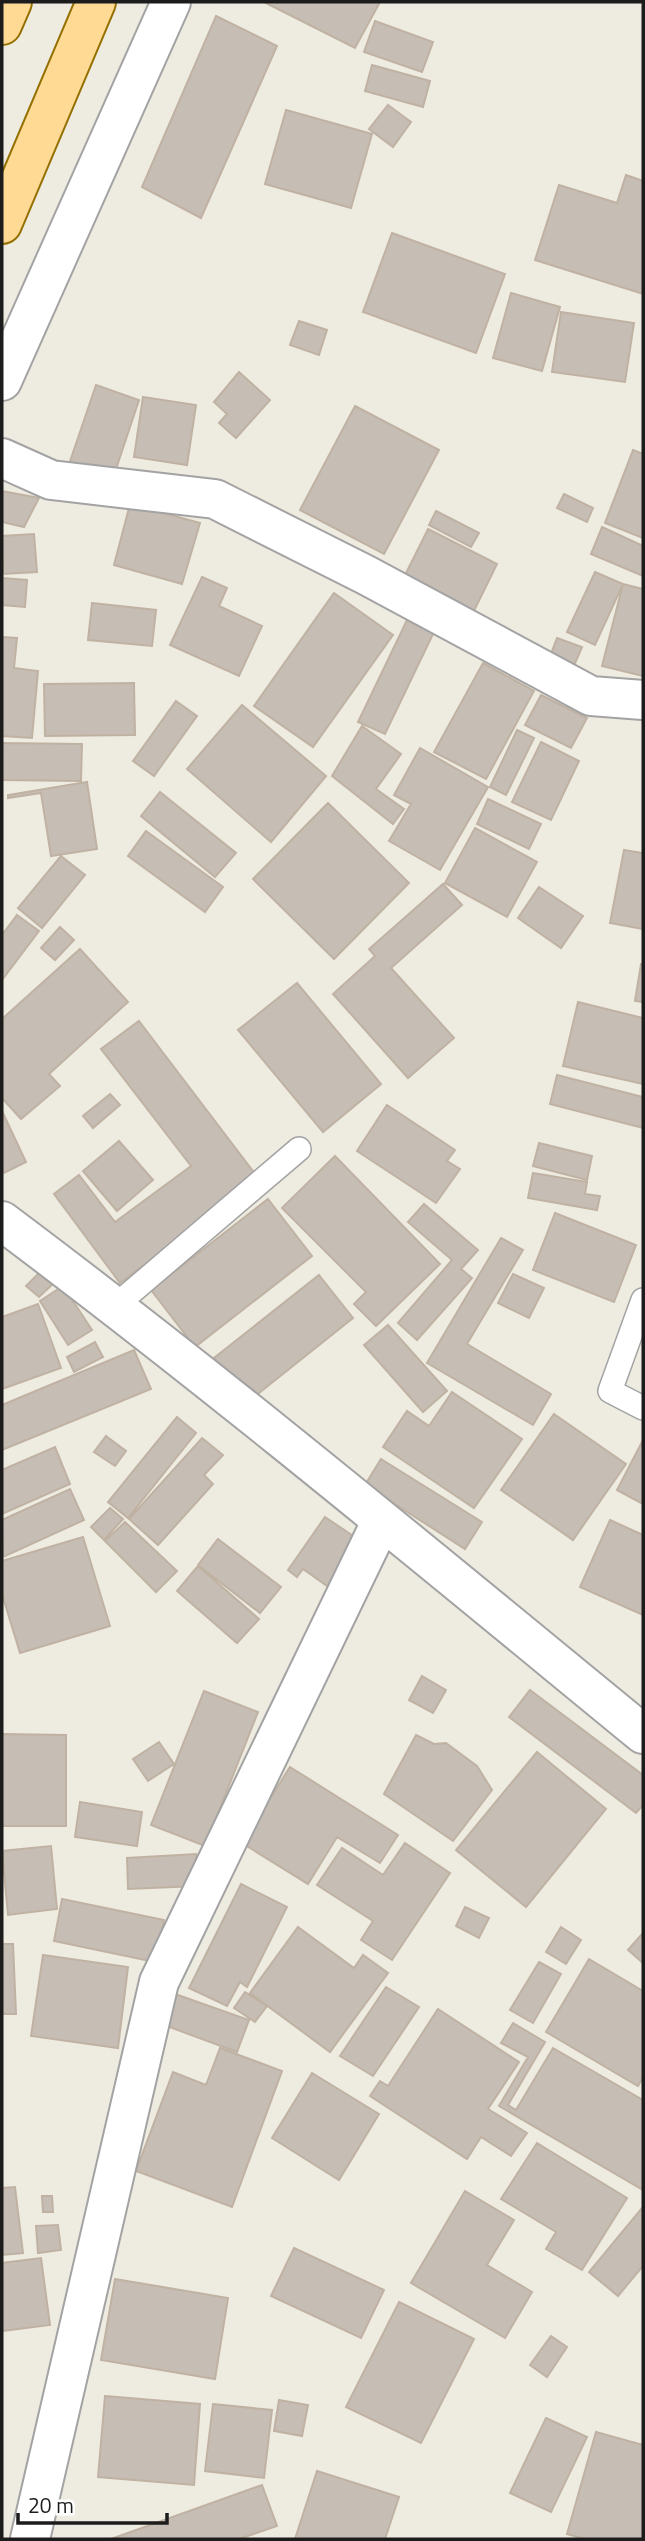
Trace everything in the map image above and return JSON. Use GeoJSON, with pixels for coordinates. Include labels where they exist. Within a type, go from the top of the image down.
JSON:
{"type":"FeatureCollection","features":[{"type":"Feature","properties":{"kind":"main road"},"geometry":{"type":"LineString","coordinates":[[2,25],[12,2]]}},
{"type":"Feature","properties":{"kind":"main road"},"geometry":{"type":"LineString","coordinates":[[2,224],[96,2]]}},
{"type":"Feature","properties":{"kind":"street"},"geometry":{"type":"LineString","coordinates":[[2,381],[172,2]]}},
{"type":"Feature","properties":{"kind":"street"},"geometry":{"type":"LineString","coordinates":[[2,458],[51,480],[215,499],[366,575],[591,696],[643,700]]}},
{"type":"Feature","properties":{"kind":"street"},"geometry":{"type":"LineString","coordinates":[[2,1221],[114,1306],[382,1520],[643,1734]]}},
{"type":"Feature","properties":{"kind":"street"},"geometry":{"type":"LineString","coordinates":[[30,2539],[159,1982],[382,1520]]}},
{"type":"Feature","properties":{"kind":"lane"},"geometry":{"type":"LineString","coordinates":[[114,1306],[299,1149]]}},
{"type":"Feature","properties":{"kind":"lane"},"geometry":{"type":"LineString","coordinates":[[643,1300],[610,1391],[643,1408]]}},
{"type":"Feature","properties":{"kind":"building"},"geometry":{"type":"Polygon","coordinates":[[[264,2],[380,2],[355,48],[264,2]]]}},
{"type":"Feature","properties":{"kind":"building"},"geometry":{"type":"Polygon","coordinates":[[[216,16],[277,46],[201,218],[142,187],[216,16]]]}},
{"type":"Feature","properties":{"kind":"building"},"geometry":{"type":"Polygon","coordinates":[[[375,21],[433,42],[422,72],[364,52],[375,21]]]}},
{"type":"Feature","properties":{"kind":"building"},"geometry":{"type":"Polygon","coordinates":[[[372,65],[430,81],[423,107],[365,91],[372,65]]]}},
{"type":"Feature","properties":{"kind":"building"},"geometry":{"type":"Polygon","coordinates":[[[388,105],[411,122],[393,147],[369,129],[388,105]]]}},
{"type":"Feature","properties":{"kind":"building"},"geometry":{"type":"Polygon","coordinates":[[[286,110],[372,134],[351,208],[265,184],[286,110]]]}},
{"type":"Feature","properties":{"kind":"building"},"geometry":{"type":"Polygon","coordinates":[[[626,175],[643,181],[643,294],[535,260],[559,185],[617,203],[626,175]]]}},
{"type":"Feature","properties":{"kind":"building"},"geometry":{"type":"Polygon","coordinates":[[[392,233],[505,274],[476,353],[363,312],[392,233]]]}},
{"type":"Feature","properties":{"kind":"building"},"geometry":{"type":"Polygon","coordinates":[[[511,293],[560,307],[542,371],[493,358],[511,293]]]}},
{"type":"Feature","properties":{"kind":"building"},"geometry":{"type":"Polygon","coordinates":[[[561,312],[634,323],[625,382],[552,372],[561,312]]]}},
{"type":"Feature","properties":{"kind":"building"},"geometry":{"type":"Polygon","coordinates":[[[299,321],[327,330],[319,355],[290,345],[299,321]]]}},
{"type":"Feature","properties":{"kind":"building"},"geometry":{"type":"Polygon","coordinates":[[[239,372],[270,400],[236,438],[219,423],[227,414],[214,402],[239,372]]]}},
{"type":"Feature","properties":{"kind":"building"},"geometry":{"type":"Polygon","coordinates":[[[96,385],[139,400],[111,484],[67,470],[96,385]]]}},
{"type":"Feature","properties":{"kind":"building"},"geometry":{"type":"Polygon","coordinates":[[[143,397],[196,405],[187,465],[134,457],[143,397]]]}},
{"type":"Feature","properties":{"kind":"building"},"geometry":{"type":"Polygon","coordinates":[[[355,406],[439,450],[384,554],[300,510],[355,406]]]}},
{"type":"Feature","properties":{"kind":"building"},"geometry":{"type":"Polygon","coordinates":[[[633,450],[643,454],[643,538],[605,523],[633,450]]]}},
{"type":"Feature","properties":{"kind":"building"},"geometry":{"type":"Polygon","coordinates":[[[2,491],[39,498],[24,527],[2,522],[2,491]]]}},
{"type":"Feature","properties":{"kind":"building"},"geometry":{"type":"Polygon","coordinates":[[[564,494],[593,508],[587,522],[557,508],[564,494]]]}},
{"type":"Feature","properties":{"kind":"building"},"geometry":{"type":"Polygon","coordinates":[[[130,504],[200,523],[182,584],[114,565],[130,504]]]}},
{"type":"Feature","properties":{"kind":"building"},"geometry":{"type":"Polygon","coordinates":[[[436,511],[479,533],[471,547],[429,525],[436,511]]]}},
{"type":"Feature","properties":{"kind":"building"},"geometry":{"type":"Polygon","coordinates":[[[602,527],[643,546],[643,576],[591,554],[602,527]]]}},
{"type":"Feature","properties":{"kind":"building"},"geometry":{"type":"Polygon","coordinates":[[[428,529],[497,564],[470,619],[400,585],[428,529]]]}},
{"type":"Feature","properties":{"kind":"building"},"geometry":{"type":"Polygon","coordinates":[[[34,534],[37,572],[3,574],[2,536],[34,534]]]}},
{"type":"Feature","properties":{"kind":"building"},"geometry":{"type":"Polygon","coordinates":[[[595,572],[623,584],[595,645],[567,632],[595,572]]]}},
{"type":"Feature","properties":{"kind":"building"},"geometry":{"type":"Polygon","coordinates":[[[202,577],[227,588],[219,606],[262,626],[239,676],[170,645],[202,577]]]}},
{"type":"Feature","properties":{"kind":"building"},"geometry":{"type":"Polygon","coordinates":[[[2,578],[27,580],[25,607],[2,605],[2,578]]]}},
{"type":"Feature","properties":{"kind":"building"},"geometry":{"type":"Polygon","coordinates":[[[623,584],[643,589],[643,676],[602,666],[623,584]]]}},
{"type":"Feature","properties":{"kind":"building"},"geometry":{"type":"Polygon","coordinates":[[[334,593],[393,635],[313,747],[254,706],[334,593]]]}},
{"type":"Feature","properties":{"kind":"building"},"geometry":{"type":"Polygon","coordinates":[[[92,603],[156,610],[152,646],[88,640],[92,603]]]}},
{"type":"Feature","properties":{"kind":"building"},"geometry":{"type":"Polygon","coordinates":[[[407,620],[434,632],[385,734],[358,722],[407,620]]]}},
{"type":"Feature","properties":{"kind":"building"},"geometry":{"type":"Polygon","coordinates":[[[2,637],[17,638],[14,668],[38,671],[32,738],[2,736],[2,637]]]}},
{"type":"Feature","properties":{"kind":"building"},"geometry":{"type":"Polygon","coordinates":[[[557,638],[582,647],[573,668],[549,659],[557,638]]]}},
{"type":"Feature","properties":{"kind":"building"},"geometry":{"type":"Polygon","coordinates":[[[483,663],[534,691],[486,779],[434,752],[483,663]]]}},
{"type":"Feature","properties":{"kind":"building"},"geometry":{"type":"Polygon","coordinates":[[[134,683],[135,735],[45,736],[44,684],[134,683]]]}},
{"type":"Feature","properties":{"kind":"building"},"geometry":{"type":"Polygon","coordinates":[[[541,695],[587,718],[571,748],[525,725],[541,695]]]}},
{"type":"Feature","properties":{"kind":"building"},"geometry":{"type":"Polygon","coordinates":[[[176,701],[197,716],[154,776],[133,761],[176,701]]]}},
{"type":"Feature","properties":{"kind":"building"},"geometry":{"type":"Polygon","coordinates":[[[242,705],[326,776],[271,842],[187,769],[242,705]]]}},
{"type":"Feature","properties":{"kind":"building"},"geometry":{"type":"Polygon","coordinates":[[[362,726],[401,754],[376,789],[404,809],[393,824],[332,776],[362,726]]]}},
{"type":"Feature","properties":{"kind":"building"},"geometry":{"type":"Polygon","coordinates":[[[517,730],[534,738],[506,795],[490,787],[517,730]]]}},
{"type":"Feature","properties":{"kind":"building"},"geometry":{"type":"Polygon","coordinates":[[[541,742],[579,761],[551,820],[512,802],[541,742]]]}},
{"type":"Feature","properties":{"kind":"building"},"geometry":{"type":"Polygon","coordinates":[[[2,743],[82,744],[81,781],[2,780],[2,743]]]}},
{"type":"Feature","properties":{"kind":"building"},"geometry":{"type":"Polygon","coordinates":[[[420,748],[488,787],[440,870],[389,841],[411,804],[394,795],[420,748]]]}},
{"type":"Feature","properties":{"kind":"building"},"geometry":{"type":"Polygon","coordinates":[[[87,782],[97,849],[51,856],[41,793],[8,798],[8,795],[87,782]]]}},
{"type":"Feature","properties":{"kind":"building"},"geometry":{"type":"Polygon","coordinates":[[[160,792],[236,853],[215,877],[141,816],[160,792]]]}},
{"type":"Feature","properties":{"kind":"building"},"geometry":{"type":"Polygon","coordinates":[[[488,799],[541,824],[529,849],[477,824],[488,799]]]}},
{"type":"Feature","properties":{"kind":"building"},"geometry":{"type":"Polygon","coordinates":[[[328,803],[409,883],[334,959],[253,879],[328,803]]]}},
{"type":"Feature","properties":{"kind":"building"},"geometry":{"type":"Polygon","coordinates":[[[475,828],[537,862],[507,917],[445,883],[475,828]]]}},
{"type":"Feature","properties":{"kind":"building"},"geometry":{"type":"Polygon","coordinates":[[[146,831],[223,887],[205,912],[128,856],[146,831]]]}},
{"type":"Feature","properties":{"kind":"building"},"geometry":{"type":"Polygon","coordinates":[[[624,850],[643,853],[643,929],[610,923],[624,850]]]}},
{"type":"Feature","properties":{"kind":"building"},"geometry":{"type":"Polygon","coordinates":[[[61,856],[85,875],[42,928],[18,908],[61,856]]]}},
{"type":"Feature","properties":{"kind":"building"},"geometry":{"type":"Polygon","coordinates":[[[443,884],[462,905],[391,968],[454,1038],[408,1078],[333,994],[375,956],[369,949],[443,884]]]}},
{"type":"Feature","properties":{"kind":"building"},"geometry":{"type":"Polygon","coordinates":[[[539,887],[583,916],[561,948],[518,918],[539,887]]]}},
{"type":"Feature","properties":{"kind":"building"},"geometry":{"type":"Polygon","coordinates":[[[17,915],[39,931],[2,980],[2,935],[17,915]]]}},
{"type":"Feature","properties":{"kind":"building"},"geometry":{"type":"Polygon","coordinates":[[[60,927],[74,940],[55,960],[41,948],[60,927]]]}},
{"type":"Feature","properties":{"kind":"building"},"geometry":{"type":"Polygon","coordinates":[[[80,949],[128,1002],[49,1074],[60,1086],[21,1119],[2,1098],[2,1019],[80,949]]]}},
{"type":"Feature","properties":{"kind":"building"},"geometry":{"type":"Polygon","coordinates":[[[643,964],[643,1002],[635,1001],[643,964]]]}},
{"type":"Feature","properties":{"kind":"building"},"geometry":{"type":"Polygon","coordinates":[[[297,983],[381,1084],[323,1132],[238,1030],[297,983]]]}},
{"type":"Feature","properties":{"kind":"building"},"geometry":{"type":"Polygon","coordinates":[[[578,1002],[643,1018],[643,1084],[563,1066],[578,1002]]]}},
{"type":"Feature","properties":{"kind":"building"},"geometry":{"type":"Polygon","coordinates":[[[139,1021],[259,1179],[120,1283],[54,1194],[79,1175],[115,1222],[191,1166],[101,1049],[139,1021]]]}},
{"type":"Feature","properties":{"kind":"building"},"geometry":{"type":"Polygon","coordinates":[[[557,1075],[643,1097],[643,1128],[550,1104],[557,1075]]]}},
{"type":"Feature","properties":{"kind":"building"},"geometry":{"type":"Polygon","coordinates":[[[110,1094],[120,1105],[93,1128],[83,1116],[110,1094]]]}},
{"type":"Feature","properties":{"kind":"building"},"geometry":{"type":"Polygon","coordinates":[[[387,1105],[455,1150],[447,1161],[460,1169],[436,1203],[357,1151],[387,1105]]]}},
{"type":"Feature","properties":{"kind":"building"},"geometry":{"type":"Polygon","coordinates":[[[2,1111],[26,1162],[2,1174],[2,1111]]]}},
{"type":"Feature","properties":{"kind":"building"},"geometry":{"type":"Polygon","coordinates":[[[119,1141],[153,1180],[117,1211],[83,1171],[119,1141]]]}},
{"type":"Feature","properties":{"kind":"building"},"geometry":{"type":"Polygon","coordinates":[[[539,1143],[592,1156],[587,1180],[533,1166],[539,1143]]]}},
{"type":"Feature","properties":{"kind":"building"},"geometry":{"type":"Polygon","coordinates":[[[335,1156],[440,1264],[376,1326],[354,1304],[366,1292],[282,1208],[335,1156]]]}},
{"type":"Feature","properties":{"kind":"building"},"geometry":{"type":"Polygon","coordinates":[[[533,1173],[587,1182],[585,1194],[600,1196],[597,1210],[528,1198],[533,1173]]]}},
{"type":"Feature","properties":{"kind":"building"},"geometry":{"type":"Polygon","coordinates":[[[268,1199],[312,1256],[195,1347],[151,1290],[268,1199]]]}},
{"type":"Feature","properties":{"kind":"building"},"geometry":{"type":"Polygon","coordinates":[[[424,1204],[478,1250],[461,1269],[472,1278],[417,1340],[398,1323],[452,1260],[408,1222],[424,1204]]]}},
{"type":"Feature","properties":{"kind":"building"},"geometry":{"type":"Polygon","coordinates":[[[555,1213],[636,1245],[614,1302],[533,1270],[555,1213]]]}},
{"type":"Feature","properties":{"kind":"building"},"geometry":{"type":"Polygon","coordinates":[[[501,1238],[523,1250],[467,1344],[551,1394],[533,1425],[427,1363],[501,1238]]]}},
{"type":"Feature","properties":{"kind":"building"},"geometry":{"type":"Polygon","coordinates":[[[43,1269],[56,1281],[39,1297],[26,1286],[43,1269]]]}},
{"type":"Feature","properties":{"kind":"building"},"geometry":{"type":"Polygon","coordinates":[[[513,1274],[544,1288],[529,1318],[498,1303],[513,1274]]]}},
{"type":"Feature","properties":{"kind":"building"},"geometry":{"type":"Polygon","coordinates":[[[319,1275],[353,1318],[249,1401],[214,1358],[319,1275]]]}},
{"type":"Feature","properties":{"kind":"building"},"geometry":{"type":"Polygon","coordinates":[[[63,1286],[92,1330],[68,1345],[40,1301],[63,1286]]]}},
{"type":"Feature","properties":{"kind":"building"},"geometry":{"type":"Polygon","coordinates":[[[38,1304],[61,1368],[2,1389],[2,1317],[38,1304]]]}},
{"type":"Feature","properties":{"kind":"building"},"geometry":{"type":"Polygon","coordinates":[[[388,1325],[447,1391],[423,1412],[364,1345],[388,1325]]]}},
{"type":"Feature","properties":{"kind":"building"},"geometry":{"type":"Polygon","coordinates":[[[95,1342],[103,1357],[74,1372],[67,1357],[95,1342]]]}},
{"type":"Feature","properties":{"kind":"building"},"geometry":{"type":"Polygon","coordinates":[[[134,1350],[151,1389],[2,1450],[2,1405],[134,1350]]]}},
{"type":"Feature","properties":{"kind":"building"},"geometry":{"type":"Polygon","coordinates":[[[452,1392],[522,1439],[474,1508],[383,1447],[407,1411],[429,1426],[452,1392]]]}},
{"type":"Feature","properties":{"kind":"building"},"geometry":{"type":"Polygon","coordinates":[[[554,1414],[626,1464],[573,1540],[501,1490],[554,1414]]]}},
{"type":"Feature","properties":{"kind":"building"},"geometry":{"type":"Polygon","coordinates":[[[177,1417],[196,1433],[128,1518],[108,1502],[177,1417]]]}},
{"type":"Feature","properties":{"kind":"building"},"geometry":{"type":"Polygon","coordinates":[[[106,1436],[126,1451],[115,1466],[94,1452],[106,1436]]]}},
{"type":"Feature","properties":{"kind":"building"},"geometry":{"type":"Polygon","coordinates":[[[202,1438],[223,1455],[204,1475],[213,1484],[158,1545],[129,1519],[202,1438]]]}},
{"type":"Feature","properties":{"kind":"building"},"geometry":{"type":"Polygon","coordinates":[[[643,1440],[643,1504],[617,1490],[643,1440]]]}},
{"type":"Feature","properties":{"kind":"building"},"geometry":{"type":"Polygon","coordinates":[[[55,1447],[70,1484],[2,1514],[2,1470],[55,1447]]]}},
{"type":"Feature","properties":{"kind":"building"},"geometry":{"type":"Polygon","coordinates":[[[381,1459],[482,1522],[465,1549],[365,1485],[381,1459]]]}},
{"type":"Feature","properties":{"kind":"building"},"geometry":{"type":"Polygon","coordinates":[[[70,1489],[84,1520],[3,1557],[2,1520],[70,1489]]]}},
{"type":"Feature","properties":{"kind":"building"},"geometry":{"type":"Polygon","coordinates":[[[110,1508],[123,1519],[104,1540],[91,1527],[110,1508]]]}},
{"type":"Feature","properties":{"kind":"building"},"geometry":{"type":"Polygon","coordinates":[[[325,1517],[362,1542],[330,1588],[303,1569],[297,1577],[288,1570],[325,1517]]]}},
{"type":"Feature","properties":{"kind":"building"},"geometry":{"type":"Polygon","coordinates":[[[610,1520],[643,1535],[643,1615],[580,1587],[610,1520]]]}},
{"type":"Feature","properties":{"kind":"building"},"geometry":{"type":"Polygon","coordinates":[[[125,1522],[177,1571],[156,1592],[105,1541],[125,1522]]]}},
{"type":"Feature","properties":{"kind":"building"},"geometry":{"type":"Polygon","coordinates":[[[83,1537],[110,1626],[20,1653],[2,1594],[2,1561],[83,1537]]]}},
{"type":"Feature","properties":{"kind":"building"},"geometry":{"type":"Polygon","coordinates":[[[218,1539],[281,1587],[260,1613],[198,1565],[218,1539]]]}},
{"type":"Feature","properties":{"kind":"building"},"geometry":{"type":"Polygon","coordinates":[[[198,1566],[259,1619],[237,1643],[177,1591],[198,1566]]]}},
{"type":"Feature","properties":{"kind":"building"},"geometry":{"type":"Polygon","coordinates":[[[422,1676],[446,1690],[433,1713],[409,1700],[422,1676]]]}},
{"type":"Feature","properties":{"kind":"building"},"geometry":{"type":"Polygon","coordinates":[[[530,1690],[643,1775],[643,1805],[636,1813],[509,1717],[530,1690]]]}},
{"type":"Feature","properties":{"kind":"building"},"geometry":{"type":"Polygon","coordinates":[[[204,1691],[258,1712],[205,1846],[151,1825],[204,1691]]]}},
{"type":"Feature","properties":{"kind":"building"},"geometry":{"type":"Polygon","coordinates":[[[2,1734],[66,1735],[66,1826],[2,1826],[2,1734]]]}},
{"type":"Feature","properties":{"kind":"building"},"geometry":{"type":"Polygon","coordinates":[[[416,1735],[434,1744],[446,1743],[477,1766],[492,1790],[453,1841],[384,1794],[416,1735]]]}},
{"type":"Feature","properties":{"kind":"building"},"geometry":{"type":"Polygon","coordinates":[[[159,1742],[174,1764],[148,1781],[133,1759],[159,1742]]]}},
{"type":"Feature","properties":{"kind":"building"},"geometry":{"type":"Polygon","coordinates":[[[537,1752],[606,1809],[526,1907],[456,1850],[537,1752]]]}},
{"type":"Feature","properties":{"kind":"building"},"geometry":{"type":"Polygon","coordinates":[[[290,1767],[398,1835],[380,1863],[337,1837],[308,1884],[242,1843],[290,1767]]]}},
{"type":"Feature","properties":{"kind":"building"},"geometry":{"type":"Polygon","coordinates":[[[80,1802],[142,1812],[137,1846],[75,1837],[80,1802]]]}},
{"type":"Feature","properties":{"kind":"building"},"geometry":{"type":"Polygon","coordinates":[[[405,1843],[450,1873],[392,1960],[361,1940],[373,1921],[317,1885],[342,1848],[383,1875],[405,1843]]]}},
{"type":"Feature","properties":{"kind":"building"},"geometry":{"type":"Polygon","coordinates":[[[51,1846],[57,1909],[8,1915],[2,1851],[51,1846]]]}},
{"type":"Feature","properties":{"kind":"building"},"geometry":{"type":"Polygon","coordinates":[[[196,1854],[197,1886],[128,1889],[127,1858],[196,1854]]]}},
{"type":"Feature","properties":{"kind":"building"},"geometry":{"type":"Polygon","coordinates":[[[241,1884],[287,1907],[247,1987],[240,1982],[227,2006],[189,1988],[241,1884]]]}},
{"type":"Feature","properties":{"kind":"building"},"geometry":{"type":"Polygon","coordinates":[[[62,1899],[164,1920],[155,1962],[54,1941],[62,1899]]]}},
{"type":"Feature","properties":{"kind":"building"},"geometry":{"type":"Polygon","coordinates":[[[465,1907],[489,1918],[479,1938],[456,1926],[465,1907]]]}},
{"type":"Feature","properties":{"kind":"building"},"geometry":{"type":"Polygon","coordinates":[[[298,1927],[354,1968],[363,1955],[388,1973],[330,2052],[250,1993],[298,1927]]]}},
{"type":"Feature","properties":{"kind":"building"},"geometry":{"type":"Polygon","coordinates":[[[561,1927],[581,1940],[566,1964],[546,1952],[561,1927]]]}},
{"type":"Feature","properties":{"kind":"building"},"geometry":{"type":"Polygon","coordinates":[[[643,1933],[643,1963],[628,1950],[643,1933]]]}},
{"type":"Feature","properties":{"kind":"building"},"geometry":{"type":"Polygon","coordinates":[[[2,1944],[13,1944],[16,2014],[2,2014],[2,1944]]]}},
{"type":"Feature","properties":{"kind":"building"},"geometry":{"type":"Polygon","coordinates":[[[43,1955],[128,1967],[118,2048],[31,2036],[43,1955]]]}},
{"type":"Feature","properties":{"kind":"building"},"geometry":{"type":"Polygon","coordinates":[[[589,1959],[643,1991],[643,2077],[638,2086],[546,2032],[589,1959]]]}},
{"type":"Feature","properties":{"kind":"building"},"geometry":{"type":"Polygon","coordinates":[[[539,1962],[561,1974],[533,2023],[510,2010],[539,1962]]]}},
{"type":"Feature","properties":{"kind":"building"},"geometry":{"type":"Polygon","coordinates":[[[386,1987],[419,2007],[373,2076],[340,2056],[386,1987]]]}},
{"type":"Feature","properties":{"kind":"building"},"geometry":{"type":"Polygon","coordinates":[[[245,1992],[267,2006],[255,2022],[234,2008],[245,1992]]]}},
{"type":"Feature","properties":{"kind":"building"},"geometry":{"type":"Polygon","coordinates":[[[175,1994],[249,2020],[237,2052],[164,2025],[175,1994]]]}},
{"type":"Feature","properties":{"kind":"building"},"geometry":{"type":"Polygon","coordinates":[[[438,2009],[519,2062],[488,2109],[527,2133],[511,2156],[481,2137],[467,2159],[370,2096],[380,2081],[388,2086],[438,2009]]]}},
{"type":"Feature","properties":{"kind":"building"},"geometry":{"type":"Polygon","coordinates":[[[513,2023],[545,2042],[508,2105],[516,2110],[553,2048],[643,2100],[643,2190],[499,2106],[528,2057],[501,2043],[513,2023]]]}},
{"type":"Feature","properties":{"kind":"building"},"geometry":{"type":"Polygon","coordinates":[[[220,2048],[282,2071],[232,2207],[136,2171],[173,2072],[206,2085],[220,2048]]]}},
{"type":"Feature","properties":{"kind":"building"},"geometry":{"type":"Polygon","coordinates":[[[312,2073],[379,2114],[339,2180],[272,2138],[312,2073]]]}},
{"type":"Feature","properties":{"kind":"building"},"geometry":{"type":"Polygon","coordinates":[[[537,2143],[627,2198],[582,2270],[546,2249],[556,2232],[501,2199],[537,2143]]]}},
{"type":"Feature","properties":{"kind":"building"},"geometry":{"type":"Polygon","coordinates":[[[15,2187],[23,2253],[2,2255],[2,2188],[15,2187]]]}},
{"type":"Feature","properties":{"kind":"building"},"geometry":{"type":"Polygon","coordinates":[[[465,2191],[514,2220],[487,2265],[532,2292],[505,2338],[411,2283],[465,2191]]]}},
{"type":"Feature","properties":{"kind":"building"},"geometry":{"type":"Polygon","coordinates":[[[42,2196],[52,2196],[53,2212],[43,2212],[42,2196]]]}},
{"type":"Feature","properties":{"kind":"building"},"geometry":{"type":"Polygon","coordinates":[[[642,2208],[643,2266],[618,2296],[589,2272],[642,2208]]]}},
{"type":"Feature","properties":{"kind":"building"},"geometry":{"type":"Polygon","coordinates":[[[58,2225],[61,2250],[38,2253],[36,2226],[58,2225]]]}},
{"type":"Feature","properties":{"kind":"building"},"geometry":{"type":"Polygon","coordinates":[[[294,2248],[384,2290],[361,2338],[271,2296],[294,2248]]]}},
{"type":"Feature","properties":{"kind":"building"},"geometry":{"type":"Polygon","coordinates":[[[41,2258],[50,2325],[2,2331],[2,2263],[41,2258]]]}},
{"type":"Feature","properties":{"kind":"building"},"geometry":{"type":"Polygon","coordinates":[[[115,2279],[228,2298],[215,2379],[101,2360],[115,2279]]]}},
{"type":"Feature","properties":{"kind":"building"},"geometry":{"type":"Polygon","coordinates":[[[399,2302],[474,2339],[421,2443],[346,2407],[399,2302]]]}},
{"type":"Feature","properties":{"kind":"building"},"geometry":{"type":"Polygon","coordinates":[[[551,2336],[567,2347],[547,2377],[530,2365],[551,2336]]]}},
{"type":"Feature","properties":{"kind":"building"},"geometry":{"type":"Polygon","coordinates":[[[105,2396],[200,2404],[194,2485],[98,2477],[105,2396]]]}},
{"type":"Feature","properties":{"kind":"building"},"geometry":{"type":"Polygon","coordinates":[[[279,2400],[308,2405],[302,2436],[274,2431],[279,2400]]]}},
{"type":"Feature","properties":{"kind":"building"},"geometry":{"type":"Polygon","coordinates":[[[213,2404],[272,2410],[264,2478],[205,2471],[213,2404]]]}},
{"type":"Feature","properties":{"kind":"building"},"geometry":{"type":"Polygon","coordinates":[[[546,2418],[587,2437],[551,2512],[510,2493],[546,2418]]]}},
{"type":"Feature","properties":{"kind":"building"},"geometry":{"type":"Polygon","coordinates":[[[596,2432],[643,2445],[643,2539],[585,2539],[567,2534],[596,2432]]]}},
{"type":"Feature","properties":{"kind":"building"},"geometry":{"type":"Polygon","coordinates":[[[317,2471],[399,2497],[385,2539],[295,2539],[317,2471]]]}},
{"type":"Feature","properties":{"kind":"building"},"geometry":{"type":"Polygon","coordinates":[[[262,2485],[277,2526],[239,2539],[111,2539],[262,2485]]]}}]}
